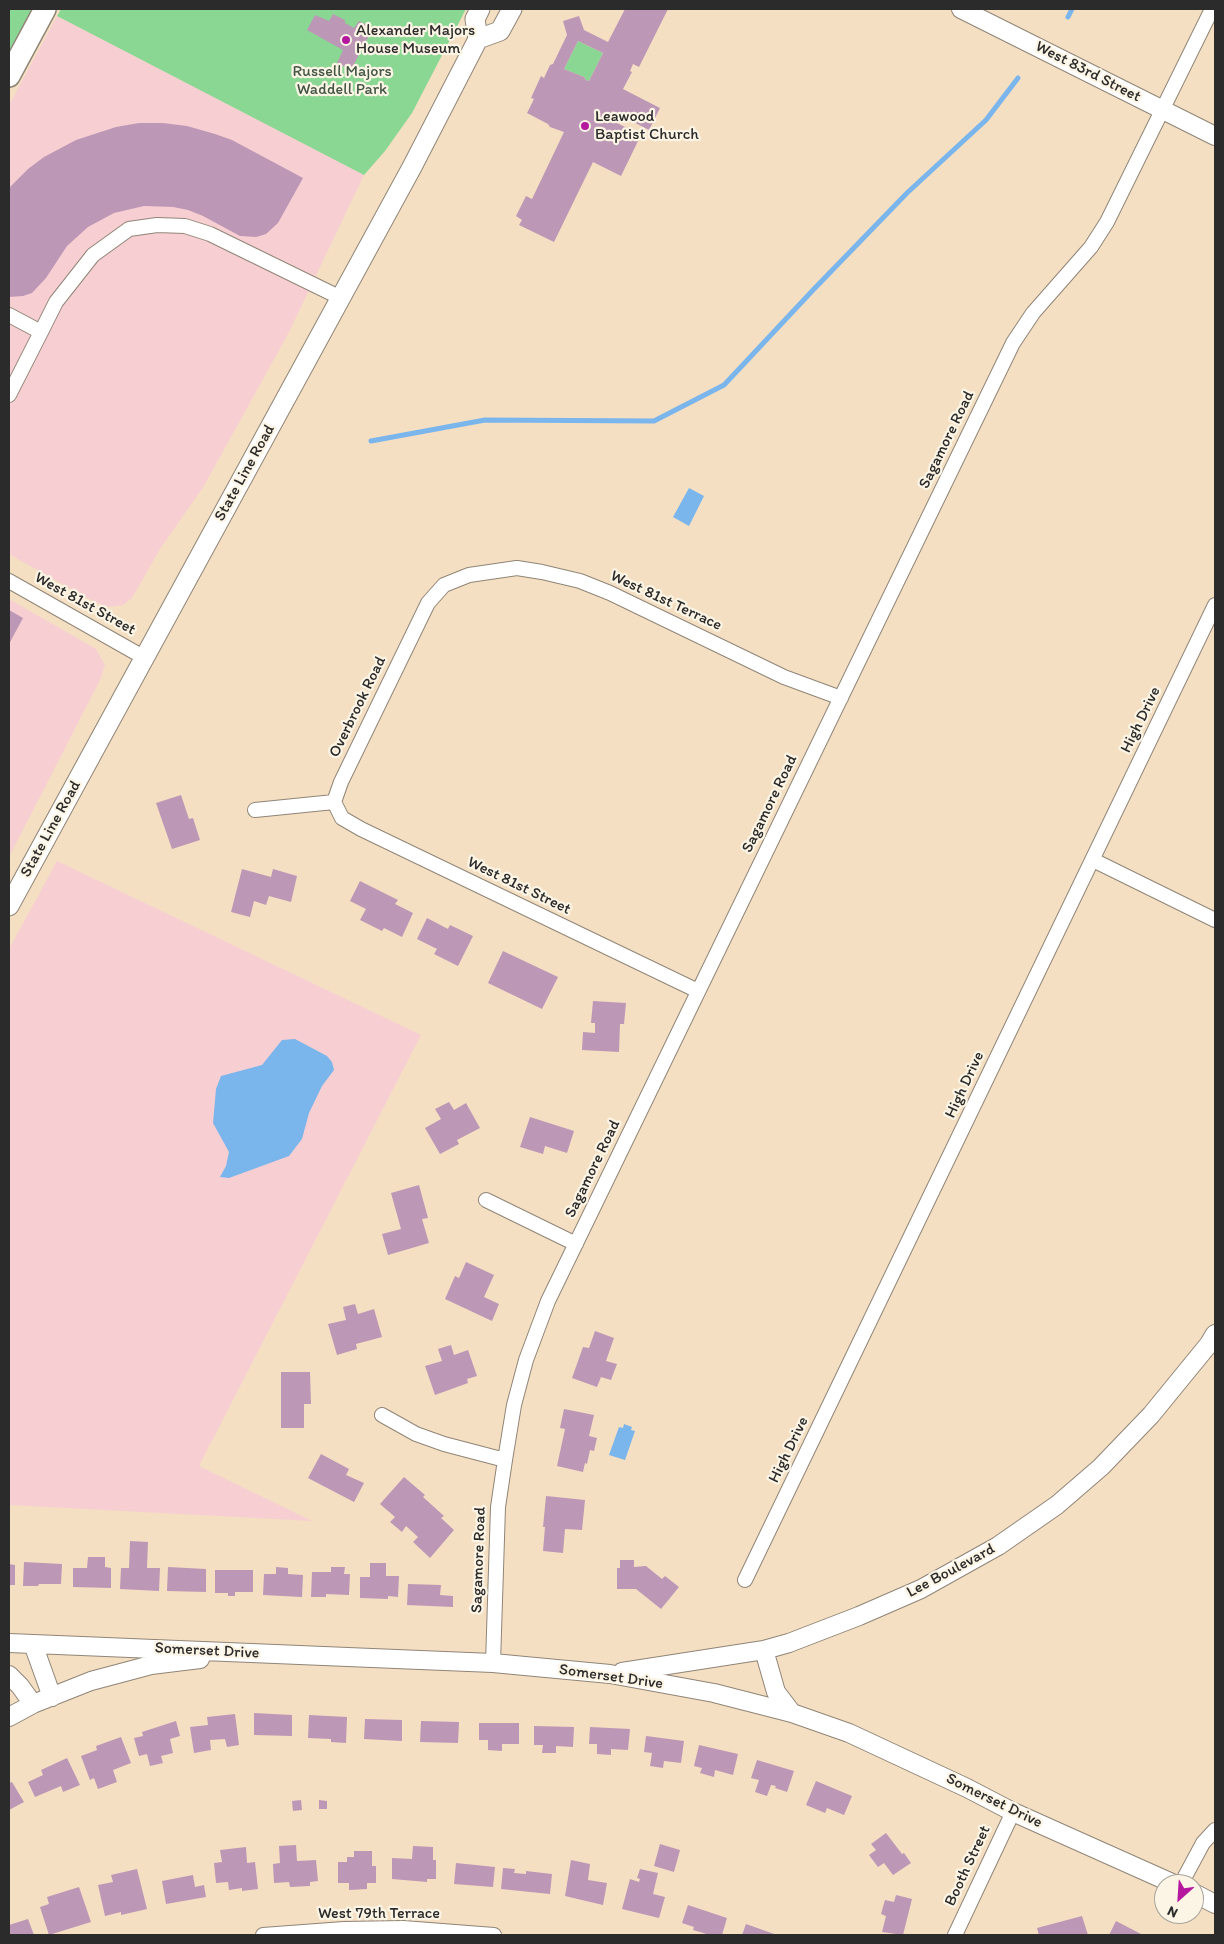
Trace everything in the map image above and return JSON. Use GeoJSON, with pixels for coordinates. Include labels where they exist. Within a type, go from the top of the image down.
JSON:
{"type":"FeatureCollection","features":[{"type":"Feature","properties":{"kind":"main road"},"geometry":{"type":"LineString","coordinates":[[9,76],[45,9]]}},
{"type":"Feature","properties":{"kind":"main road","name":"State Line Road"},"geometry":{"type":"LineString","coordinates":[[9,906],[412,167],[478,38],[476,19],[480,9]]}},
{"type":"Feature","properties":{"kind":"main road"},"geometry":{"type":"LineString","coordinates":[[478,38],[500,31],[512,9]]}},
{"type":"Feature","properties":{"kind":"street","name":"West 83rd Street"},"geometry":{"type":"LineString","coordinates":[[961,9],[1215,136]]}},
{"type":"Feature","properties":{"kind":"street","name":"Sagamore Road"},"geometry":{"type":"LineString","coordinates":[[493,1663],[498,1507],[505,1460],[514,1405],[526,1360],[548,1301],[1013,344],[1033,312],[1091,247],[1107,222],[1212,9]]}},
{"type":"Feature","properties":{"kind":"street"},"geometry":{"type":"LineString","coordinates":[[9,395],[56,302],[93,255],[128,229],[157,225],[185,226],[210,234],[341,298]]}},
{"type":"Feature","properties":{"kind":"street"},"geometry":{"type":"LineString","coordinates":[[9,315],[41,332]]}},
{"type":"Feature","properties":{"kind":"street","name":"West 81st Terrace"},"geometry":{"type":"LineString","coordinates":[[469,575],[517,568],[580,581],[610,593],[784,677],[841,698]]}},
{"type":"Feature","properties":{"kind":"street","name":"Overbrook Road"},"geometry":{"type":"LineString","coordinates":[[334,802],[341,782],[428,603],[444,585],[469,575]]}},
{"type":"Feature","properties":{"kind":"street","name":"West 81st Street"},"geometry":{"type":"LineString","coordinates":[[9,581],[144,658]]}},
{"type":"Feature","properties":{"kind":"street","name":"High Drive"},"geometry":{"type":"LineString","coordinates":[[745,1580],[1215,605]]}},
{"type":"Feature","properties":{"kind":"street"},"geometry":{"type":"LineString","coordinates":[[255,810],[334,802]]}},
{"type":"Feature","properties":{"kind":"street","name":"West 81st Street"},"geometry":{"type":"LineString","coordinates":[[334,802],[342,818],[362,829],[698,991]]}},
{"type":"Feature","properties":{"kind":"street"},"geometry":{"type":"LineString","coordinates":[[1093,860],[1215,920]]}},
{"type":"Feature","properties":{"kind":"street"},"geometry":{"type":"LineString","coordinates":[[486,1200],[576,1244]]}},
{"type":"Feature","properties":{"kind":"street","name":"Lee Boulevard"},"geometry":{"type":"LineString","coordinates":[[610,1674],[764,1650],[788,1643],[921,1589],[998,1546],[1057,1505],[1101,1467],[1151,1415],[1215,1334]]}},
{"type":"Feature","properties":{"kind":"street"},"geometry":{"type":"LineString","coordinates":[[382,1415],[416,1434],[444,1444],[505,1460]]}},
{"type":"Feature","properties":{"kind":"street","name":"Somerset Drive"},"geometry":{"type":"LineString","coordinates":[[9,1643],[493,1663],[610,1674],[714,1693],[792,1713],[849,1733],[1013,1812],[1154,1875]]}},
{"type":"Feature","properties":{"kind":"street"},"geometry":{"type":"LineString","coordinates":[[33,1644],[52,1697]]}},
{"type":"Feature","properties":{"kind":"street"},"geometry":{"type":"LineString","coordinates":[[764,1650],[776,1692],[792,1713]]}},
{"type":"Feature","properties":{"kind":"street"},"geometry":{"type":"LineString","coordinates":[[9,1717],[33,1704],[91,1681],[151,1665],[248,1653]]}},
{"type":"Feature","properties":{"kind":"street"},"geometry":{"type":"LineString","coordinates":[[9,1675],[33,1704]]}},
{"type":"Feature","properties":{"kind":"street","name":"Booth Street"},"geometry":{"type":"LineString","coordinates":[[955,1935],[1013,1812]]}},
{"type":"Feature","properties":{"kind":"street"},"geometry":{"type":"LineString","coordinates":[[1186,1874],[1203,1842],[1215,1830]]}},
{"type":"Feature","properties":{"kind":"street","name":"West 79th Terrace"},"geometry":{"type":"LineString","coordinates":[[263,1935],[344,1929],[403,1928],[494,1935]]}},
{"type":"Feature","properties":{"kind":"shaded area"},"geometry":{"type":"Polygon","coordinates":[[[57,16],[364,175],[289,332],[204,486],[160,549],[132,598],[123,605],[108,607],[91,600],[9,554],[9,105],[57,16]]]}},
{"type":"Feature","properties":{"kind":"shaded area"},"geometry":{"type":"Polygon","coordinates":[[[9,599],[96,649],[105,665],[100,680],[9,857],[9,599]]]}},
{"type":"Feature","properties":{"kind":"shaded area"},"geometry":{"type":"Polygon","coordinates":[[[57,861],[421,1035],[199,1466],[312,1521],[9,1505],[9,949],[57,861]]]}},
{"type":"Feature","properties":{"kind":"green space"},"geometry":{"type":"Polygon","coordinates":[[[9,9],[33,9],[9,55],[9,9]]]}},
{"type":"Feature","properties":{"kind":"green space","name":"Russell Majors Waddell Park"},"geometry":{"type":"Polygon","coordinates":[[[61,9],[466,9],[412,113],[385,151],[364,175],[57,16],[61,9]]]}},
{"type":"Feature","properties":{"kind":"green space"},"geometry":{"type":"Polygon","coordinates":[[[578,41],[603,53],[589,81],[564,69],[578,41]]]}},
{"type":"Feature","properties":{"kind":"water"},"geometry":{"type":"Polygon","coordinates":[[[689,488],[704,496],[689,526],[673,517],[689,488]]]}},
{"type":"Feature","properties":{"kind":"water"},"geometry":{"type":"Polygon","coordinates":[[[295,1039],[327,1056],[332,1062],[334,1070],[322,1086],[309,1113],[302,1139],[289,1156],[229,1178],[220,1177],[226,1166],[229,1152],[213,1123],[216,1089],[221,1076],[262,1065],[282,1040],[295,1039]]]}},
{"type":"Feature","properties":{"kind":"water"},"geometry":{"type":"Polygon","coordinates":[[[624,1424],[632,1427],[631,1430],[635,1431],[625,1460],[609,1455],[619,1427],[623,1428],[624,1424]]]}},
{"type":"Feature","properties":{"kind":"building","name":"Leawood Baptist Church"},"geometry":{"type":"Polygon","coordinates":[[[625,9],[668,9],[639,67],[633,64],[630,71],[632,72],[623,89],[660,108],[649,130],[612,111],[609,119],[641,135],[621,176],[593,162],[554,242],[519,225],[522,220],[516,216],[526,196],[532,199],[564,132],[550,127],[548,124],[527,113],[534,99],[531,98],[541,76],[544,78],[550,65],[553,64],[567,35],[563,21],[579,16],[584,30],[608,42],[625,9]],[[578,41],[564,69],[589,81],[603,53],[578,41]]]}},
{"type":"Feature","properties":{"kind":"building","name":"Alexander Majors House Museum"},"geometry":{"type":"Polygon","coordinates":[[[333,14],[345,20],[345,23],[354,28],[359,21],[373,28],[351,70],[337,63],[343,50],[307,30],[315,15],[329,21],[333,14]]]}},
{"type":"Feature","properties":{"kind":"building"},"geometry":{"type":"Polygon","coordinates":[[[139,123],[187,126],[215,134],[232,140],[303,178],[278,223],[266,234],[256,237],[240,236],[203,216],[173,207],[144,206],[114,213],[88,227],[67,246],[46,278],[32,293],[9,297],[9,188],[28,169],[44,157],[76,140],[116,127],[139,123]]]}},
{"type":"Feature","properties":{"kind":"building"},"geometry":{"type":"Polygon","coordinates":[[[9,610],[23,618],[9,644],[9,610]]]}},
{"type":"Feature","properties":{"kind":"building"},"geometry":{"type":"Polygon","coordinates":[[[181,795],[189,819],[193,818],[200,840],[172,849],[156,803],[181,795]]]}},
{"type":"Feature","properties":{"kind":"building"},"geometry":{"type":"Polygon","coordinates":[[[242,869],[271,877],[273,869],[297,876],[291,902],[269,896],[266,905],[254,901],[250,917],[231,912],[242,869]]]}},
{"type":"Feature","properties":{"kind":"building"},"geometry":{"type":"Polygon","coordinates":[[[360,881],[398,900],[395,904],[413,913],[402,937],[384,928],[382,931],[360,920],[366,909],[350,901],[360,881]]]}},
{"type":"Feature","properties":{"kind":"building"},"geometry":{"type":"Polygon","coordinates":[[[427,918],[448,929],[450,925],[473,936],[458,966],[434,954],[437,949],[417,939],[427,918]]]}},
{"type":"Feature","properties":{"kind":"building"},"geometry":{"type":"Polygon","coordinates":[[[503,951],[558,977],[542,1009],[488,983],[503,951]]]}},
{"type":"Feature","properties":{"kind":"building"},"geometry":{"type":"Polygon","coordinates":[[[593,1001],[626,1003],[624,1024],[620,1024],[619,1052],[582,1050],[583,1032],[595,1033],[595,1023],[591,1023],[593,1001]]]}},
{"type":"Feature","properties":{"kind":"building"},"geometry":{"type":"Polygon","coordinates":[[[449,1102],[454,1110],[466,1103],[480,1128],[457,1140],[459,1144],[440,1154],[425,1128],[441,1119],[435,1109],[449,1102]]]}},
{"type":"Feature","properties":{"kind":"building"},"geometry":{"type":"Polygon","coordinates":[[[530,1117],[574,1131],[567,1153],[545,1146],[543,1154],[520,1147],[530,1117]]]}},
{"type":"Feature","properties":{"kind":"building"},"geometry":{"type":"Polygon","coordinates":[[[419,1185],[428,1218],[422,1219],[429,1243],[388,1255],[382,1234],[401,1229],[391,1193],[419,1185]]]}},
{"type":"Feature","properties":{"kind":"building"},"geometry":{"type":"Polygon","coordinates":[[[466,1262],[494,1275],[484,1297],[499,1304],[492,1321],[445,1299],[455,1276],[459,1278],[466,1262]]]}},
{"type":"Feature","properties":{"kind":"building"},"geometry":{"type":"Polygon","coordinates":[[[355,1304],[358,1314],[374,1309],[382,1337],[356,1344],[357,1349],[337,1355],[328,1324],[346,1320],[343,1307],[355,1304]]]}},
{"type":"Feature","properties":{"kind":"building"},"geometry":{"type":"Polygon","coordinates":[[[595,1331],[614,1338],[606,1361],[617,1364],[611,1380],[601,1377],[597,1387],[572,1378],[583,1347],[589,1348],[595,1331]]]}},
{"type":"Feature","properties":{"kind":"building"},"geometry":{"type":"Polygon","coordinates":[[[451,1345],[454,1355],[468,1350],[477,1376],[467,1379],[468,1383],[435,1395],[425,1366],[442,1361],[438,1349],[451,1345]]]}},
{"type":"Feature","properties":{"kind":"building"},"geometry":{"type":"Polygon","coordinates":[[[281,1372],[310,1372],[311,1404],[304,1404],[304,1428],[281,1428],[281,1372]]]}},
{"type":"Feature","properties":{"kind":"building"},"geometry":{"type":"Polygon","coordinates":[[[564,1409],[594,1415],[589,1436],[597,1438],[594,1451],[590,1450],[583,1472],[557,1466],[565,1429],[560,1428],[564,1409]]]}},
{"type":"Feature","properties":{"kind":"building"},"geometry":{"type":"Polygon","coordinates":[[[321,1454],[349,1469],[346,1475],[364,1483],[354,1502],[308,1478],[321,1454]]]}},
{"type":"Feature","properties":{"kind":"building"},"geometry":{"type":"Polygon","coordinates":[[[404,1477],[425,1495],[423,1497],[444,1516],[441,1518],[454,1530],[430,1558],[413,1542],[418,1537],[406,1526],[402,1532],[390,1522],[395,1517],[380,1504],[404,1477]]]}},
{"type":"Feature","properties":{"kind":"building"},"geometry":{"type":"Polygon","coordinates":[[[546,1496],[585,1500],[582,1530],[565,1529],[563,1553],[543,1551],[546,1496]]]}},
{"type":"Feature","properties":{"kind":"building"},"geometry":{"type":"Polygon","coordinates":[[[130,1541],[148,1542],[147,1568],[160,1568],[159,1591],[120,1589],[121,1568],[129,1568],[130,1541]]]}},
{"type":"Feature","properties":{"kind":"building"},"geometry":{"type":"Polygon","coordinates":[[[88,1557],[105,1557],[105,1567],[111,1568],[111,1588],[73,1587],[73,1568],[87,1568],[88,1557]]]}},
{"type":"Feature","properties":{"kind":"building"},"geometry":{"type":"Polygon","coordinates":[[[620,1560],[634,1560],[634,1567],[646,1566],[662,1579],[665,1576],[679,1587],[661,1609],[636,1589],[617,1589],[617,1568],[620,1568],[620,1560]]]}},
{"type":"Feature","properties":{"kind":"building"},"geometry":{"type":"Polygon","coordinates":[[[24,1562],[62,1564],[61,1584],[23,1586],[24,1562]]]}},
{"type":"Feature","properties":{"kind":"building"},"geometry":{"type":"Polygon","coordinates":[[[370,1563],[386,1563],[386,1576],[399,1576],[398,1597],[388,1596],[388,1599],[360,1598],[360,1577],[370,1577],[370,1563]]]}},
{"type":"Feature","properties":{"kind":"building"},"geometry":{"type":"Polygon","coordinates":[[[9,1564],[15,1565],[15,1585],[9,1585],[9,1564]]]}},
{"type":"Feature","properties":{"kind":"building"},"geometry":{"type":"Polygon","coordinates":[[[168,1567],[206,1569],[206,1592],[167,1591],[168,1567]]]}},
{"type":"Feature","properties":{"kind":"building"},"geometry":{"type":"Polygon","coordinates":[[[276,1567],[288,1568],[288,1574],[303,1575],[302,1597],[263,1595],[264,1574],[276,1574],[276,1567]]]}},
{"type":"Feature","properties":{"kind":"building"},"geometry":{"type":"Polygon","coordinates":[[[331,1567],[345,1567],[344,1574],[350,1574],[349,1595],[326,1594],[326,1597],[311,1597],[312,1572],[331,1572],[331,1567]]]}},
{"type":"Feature","properties":{"kind":"building"},"geometry":{"type":"Polygon","coordinates":[[[215,1570],[253,1570],[253,1592],[235,1592],[235,1596],[228,1596],[228,1593],[215,1593],[215,1570]]]}},
{"type":"Feature","properties":{"kind":"building"},"geometry":{"type":"Polygon","coordinates":[[[408,1584],[441,1585],[440,1595],[453,1596],[453,1607],[407,1605],[408,1584]]]}},
{"type":"Feature","properties":{"kind":"building"},"geometry":{"type":"Polygon","coordinates":[[[254,1713],[292,1715],[292,1736],[254,1735],[254,1713]]]}},
{"type":"Feature","properties":{"kind":"building"},"geometry":{"type":"Polygon","coordinates":[[[235,1714],[239,1745],[227,1747],[225,1739],[210,1740],[211,1750],[194,1753],[190,1727],[208,1725],[207,1717],[235,1714]]]}},
{"type":"Feature","properties":{"kind":"building"},"geometry":{"type":"Polygon","coordinates":[[[309,1715],[347,1717],[346,1743],[331,1742],[331,1739],[308,1738],[309,1715]]]}},
{"type":"Feature","properties":{"kind":"building"},"geometry":{"type":"Polygon","coordinates":[[[365,1719],[402,1720],[402,1741],[364,1739],[365,1719]]]}},
{"type":"Feature","properties":{"kind":"building"},"geometry":{"type":"Polygon","coordinates":[[[176,1721],[180,1736],[170,1739],[173,1753],[161,1756],[163,1763],[150,1766],[147,1754],[139,1756],[134,1738],[143,1736],[142,1732],[176,1721]]]}},
{"type":"Feature","properties":{"kind":"building"},"geometry":{"type":"Polygon","coordinates":[[[421,1721],[459,1722],[458,1743],[420,1742],[421,1721]]]}},
{"type":"Feature","properties":{"kind":"building"},"geometry":{"type":"Polygon","coordinates":[[[479,1723],[519,1723],[519,1744],[502,1744],[502,1751],[488,1750],[488,1740],[479,1740],[479,1723]]]}},
{"type":"Feature","properties":{"kind":"building"},"geometry":{"type":"Polygon","coordinates":[[[534,1726],[574,1727],[573,1747],[556,1746],[556,1753],[542,1753],[543,1745],[534,1745],[534,1726]]]}},
{"type":"Feature","properties":{"kind":"building"},"geometry":{"type":"Polygon","coordinates":[[[590,1727],[630,1729],[628,1750],[611,1749],[611,1755],[597,1754],[597,1744],[589,1744],[590,1727]]]}},
{"type":"Feature","properties":{"kind":"building"},"geometry":{"type":"Polygon","coordinates":[[[646,1736],[684,1741],[681,1763],[664,1761],[663,1768],[650,1766],[652,1753],[644,1752],[646,1736]]]}},
{"type":"Feature","properties":{"kind":"building"},"geometry":{"type":"Polygon","coordinates":[[[121,1737],[131,1763],[113,1770],[117,1782],[98,1789],[94,1778],[90,1780],[81,1756],[97,1750],[96,1746],[121,1737]]]}},
{"type":"Feature","properties":{"kind":"building"},"geometry":{"type":"Polygon","coordinates":[[[699,1745],[738,1754],[733,1775],[715,1770],[714,1777],[700,1773],[702,1768],[694,1766],[699,1745]]]}},
{"type":"Feature","properties":{"kind":"building"},"geometry":{"type":"Polygon","coordinates":[[[67,1758],[80,1785],[63,1792],[61,1786],[35,1797],[28,1782],[43,1775],[41,1770],[67,1758]]]}},
{"type":"Feature","properties":{"kind":"building"},"geometry":{"type":"Polygon","coordinates":[[[757,1760],[794,1771],[787,1792],[771,1785],[767,1796],[755,1792],[759,1780],[751,1778],[757,1760]]]}},
{"type":"Feature","properties":{"kind":"building"},"geometry":{"type":"Polygon","coordinates":[[[816,1781],[852,1796],[844,1815],[827,1808],[825,1813],[806,1805],[816,1781]]]}},
{"type":"Feature","properties":{"kind":"building"},"geometry":{"type":"Polygon","coordinates":[[[12,1782],[24,1802],[9,1810],[9,1783],[12,1782]]]}},
{"type":"Feature","properties":{"kind":"building"},"geometry":{"type":"Polygon","coordinates":[[[301,1800],[302,1810],[293,1811],[292,1801],[301,1800]]]}},
{"type":"Feature","properties":{"kind":"building"},"geometry":{"type":"Polygon","coordinates":[[[319,1800],[327,1801],[327,1809],[319,1809],[319,1800]]]}},
{"type":"Feature","properties":{"kind":"building"},"geometry":{"type":"Polygon","coordinates":[[[886,1833],[911,1863],[893,1875],[884,1863],[878,1867],[869,1855],[876,1850],[871,1844],[886,1833]]]}},
{"type":"Feature","properties":{"kind":"building"},"geometry":{"type":"Polygon","coordinates":[[[660,1844],[680,1850],[674,1872],[654,1866],[660,1844]]]}},
{"type":"Feature","properties":{"kind":"building"},"geometry":{"type":"Polygon","coordinates":[[[296,1845],[297,1861],[316,1860],[318,1881],[310,1882],[310,1886],[290,1887],[289,1882],[274,1883],[273,1864],[280,1863],[279,1846],[296,1845]]]}},
{"type":"Feature","properties":{"kind":"building"},"geometry":{"type":"Polygon","coordinates":[[[413,1846],[433,1847],[433,1860],[436,1860],[436,1879],[427,1879],[427,1882],[392,1879],[392,1858],[412,1859],[413,1846]]]}},
{"type":"Feature","properties":{"kind":"building"},"geometry":{"type":"Polygon","coordinates":[[[246,1847],[247,1863],[255,1862],[258,1889],[242,1891],[242,1888],[229,1890],[228,1882],[216,1883],[214,1863],[222,1862],[220,1850],[246,1847]]]}},
{"type":"Feature","properties":{"kind":"building"},"geometry":{"type":"Polygon","coordinates":[[[354,1851],[372,1851],[372,1866],[376,1866],[376,1883],[367,1883],[367,1889],[349,1890],[349,1883],[338,1883],[338,1862],[347,1862],[347,1857],[354,1857],[354,1851]]]}},
{"type":"Feature","properties":{"kind":"building"},"geometry":{"type":"Polygon","coordinates":[[[571,1860],[590,1864],[588,1880],[607,1883],[603,1905],[565,1896],[571,1860]]]}},
{"type":"Feature","properties":{"kind":"building"},"geometry":{"type":"Polygon","coordinates":[[[456,1863],[495,1867],[493,1887],[454,1884],[456,1863]]]}},
{"type":"Feature","properties":{"kind":"building"},"geometry":{"type":"Polygon","coordinates":[[[503,1868],[515,1869],[514,1873],[526,1874],[526,1871],[552,1874],[550,1894],[501,1889],[503,1868]]]}},
{"type":"Feature","properties":{"kind":"building"},"geometry":{"type":"Polygon","coordinates":[[[137,1869],[147,1909],[121,1915],[121,1912],[105,1916],[98,1885],[113,1882],[111,1875],[137,1869]]]}},
{"type":"Feature","properties":{"kind":"building"},"geometry":{"type":"Polygon","coordinates":[[[640,1869],[658,1873],[653,1894],[665,1897],[659,1918],[622,1909],[630,1879],[639,1882],[640,1879],[637,1878],[640,1869]]]}},
{"type":"Feature","properties":{"kind":"building"},"geometry":{"type":"Polygon","coordinates":[[[193,1875],[195,1887],[204,1885],[206,1897],[166,1904],[162,1881],[193,1875]]]}},
{"type":"Feature","properties":{"kind":"building"},"geometry":{"type":"Polygon","coordinates":[[[79,1887],[91,1922],[49,1935],[40,1907],[49,1904],[47,1897],[79,1887]]]}},
{"type":"Feature","properties":{"kind":"building"},"geometry":{"type":"Polygon","coordinates":[[[896,1895],[912,1899],[903,1935],[882,1932],[886,1916],[881,1914],[885,1900],[894,1902],[896,1895]]]}},
{"type":"Feature","properties":{"kind":"building"},"geometry":{"type":"Polygon","coordinates":[[[688,1905],[727,1918],[722,1935],[710,1935],[693,1930],[694,1927],[682,1923],[688,1905]]]}},
{"type":"Feature","properties":{"kind":"building"},"geometry":{"type":"Polygon","coordinates":[[[1082,1916],[1088,1935],[1039,1935],[1037,1928],[1082,1916]]]}},
{"type":"Feature","properties":{"kind":"building"},"geometry":{"type":"Polygon","coordinates":[[[28,1919],[34,1935],[9,1935],[9,1925],[28,1919]]]}},
{"type":"Feature","properties":{"kind":"building"},"geometry":{"type":"Polygon","coordinates":[[[1116,1921],[1143,1935],[1109,1935],[1116,1921]]]}},
{"type":"Feature","properties":{"kind":"building"},"geometry":{"type":"Polygon","coordinates":[[[746,1924],[777,1935],[742,1935],[746,1924]]]}},
{"type":"Feature","properties":{"kind":"waterway"},"geometry":{"type":"LineString","coordinates":[[1068,17],[1072,9]]}},
{"type":"Feature","properties":{"kind":"waterway"},"geometry":{"type":"LineString","coordinates":[[371,441],[485,420],[654,421],[724,385],[907,193],[986,120],[1018,78]]}},
{"type":"Feature","properties":{"kind":"place","name":"Alexander Majors House Museum"},"geometry":{"type":"Point","coordinates":[346,40]}},
{"type":"Feature","properties":{"kind":"place","name":"Leawood Baptist Church"},"geometry":{"type":"Point","coordinates":[585,126]}}]}
